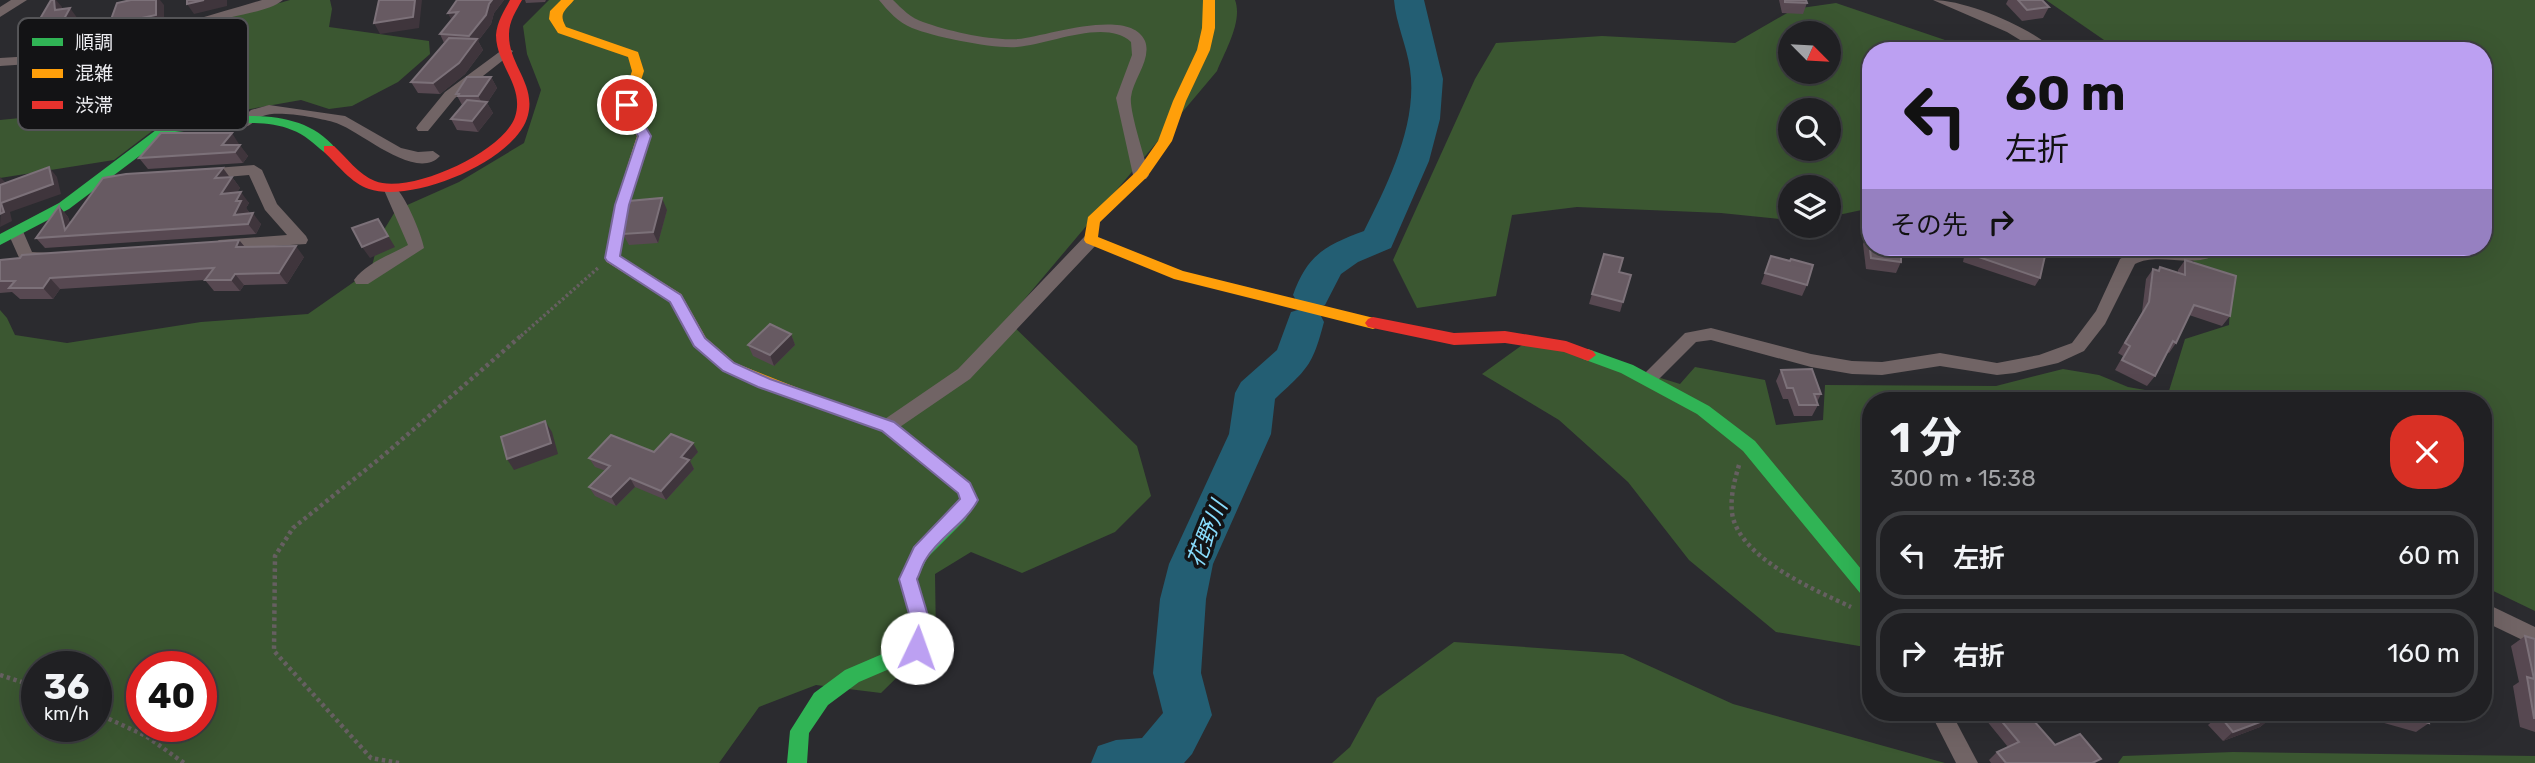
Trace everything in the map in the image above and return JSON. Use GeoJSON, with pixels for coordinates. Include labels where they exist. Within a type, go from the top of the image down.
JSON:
{"type":"FeatureCollection","features":[{"type":"Feature","properties":{"kind":"street"},"geometry":{"type":"LineString","coordinates":[[0,13],[20,0]]}},
{"type":"Feature","properties":{"kind":"street"},"geometry":{"type":"LineString","coordinates":[[215,18],[276,0]]}},
{"type":"Feature","properties":{"kind":"street"},"geometry":{"type":"LineString","coordinates":[[248,122],[292,125],[314,136],[372,186],[392,190],[464,170],[492,153],[521,120],[524,97],[500,36],[505,15],[516,0]]}},
{"type":"Feature","properties":{"kind":"street"},"geometry":{"type":"LineString","coordinates":[[568,0],[556,11],[555,19],[562,30],[634,55],[638,71],[627,105],[644,136],[622,205],[612,258],[676,298],[700,342],[729,367],[764,383],[888,426],[964,488],[969,500],[959,515],[920,553],[908,579],[924,636],[917,648],[902,657],[874,665],[822,696],[799,732],[797,763]]}},
{"type":"Feature","properties":{"kind":"street"},"geometry":{"type":"LineString","coordinates":[[886,0],[900,15],[917,26],[991,42],[1017,43],[1103,27],[1125,31],[1133,36],[1138,41],[1139,55],[1123,98],[1141,175]]}},
{"type":"Feature","properties":{"kind":"street"},"geometry":{"type":"LineString","coordinates":[[888,426],[964,374],[1091,240],[1093,220],[1141,175],[1164,143],[1182,96],[1205,58],[1211,24],[1209,0]]}},
{"type":"Feature","properties":{"kind":"street"},"geometry":{"type":"LineString","coordinates":[[1940,0],[2012,29],[2033,42]]}},
{"type":"Feature","properties":{"kind":"street"},"geometry":{"type":"LineString","coordinates":[[423,128],[450,95],[506,51]]}},
{"type":"Feature","properties":{"kind":"street"},"geometry":{"type":"LineString","coordinates":[[0,62],[18,61]]}},
{"type":"Feature","properties":{"kind":"street"},"geometry":{"type":"LineString","coordinates":[[248,120],[255,113],[270,110],[343,120],[402,156],[416,159],[433,156]]}},
{"type":"Feature","properties":{"kind":"street"},"geometry":{"type":"LineString","coordinates":[[0,240],[69,202],[161,133],[172,130]]}},
{"type":"Feature","properties":{"kind":"street"},"geometry":{"type":"LineString","coordinates":[[189,175],[254,170],[270,206],[300,240],[205,246]]}},
{"type":"Feature","properties":{"kind":"street"},"geometry":{"type":"LineString","coordinates":[[98,180],[124,179]]}},
{"type":"Feature","properties":{"kind":"street"},"geometry":{"type":"LineString","coordinates":[[362,280],[376,268],[416,248],[415,239],[392,190]]}},
{"type":"Feature","properties":{"kind":"street"},"geometry":{"type":"LineString","coordinates":[[16,233],[27,258],[68,255]]}},
{"type":"Feature","properties":{"kind":"street"},"geometry":{"type":"LineString","coordinates":[[1091,240],[1179,275],[1268,298],[1387,327],[1454,339],[1505,337],[1566,347],[1648,379],[1703,410],[1749,446],[1862,583]]}},
{"type":"Feature","properties":{"kind":"street"},"geometry":{"type":"LineString","coordinates":[[1648,379],[1691,337],[1711,334],[1835,364],[1870,369],[1897,369],[1923,360],[1951,360],[1997,369],[2019,366],[2077,348],[2102,313],[2115,289],[2122,267],[2130,259],[2138,256]]}},
{"type":"Feature","properties":{"kind":"street"},"geometry":{"type":"LineString","coordinates":[[2492,616],[2535,637]]}},
{"type":"Feature","properties":{"kind":"street"},"geometry":{"type":"LineString","coordinates":[[1945,721],[1967,763]]}},
{"type":"Feature","properties":{"kind":"path"},"geometry":{"type":"LineString","coordinates":[[398,763],[371,758],[274,651],[275,556],[293,528],[384,454],[579,282],[612,258]]}},
{"type":"Feature","properties":{"kind":"path"},"geometry":{"type":"LineString","coordinates":[[1749,446],[1740,460],[1736,475],[1731,510],[1736,528],[1748,542],[1805,586],[1856,609]]}},
{"type":"Feature","properties":{"kind":"path"},"geometry":{"type":"LineString","coordinates":[[0,675],[21,682]]}},
{"type":"Feature","properties":{"kind":"path"},"geometry":{"type":"LineString","coordinates":[[112,720],[146,736],[184,763]]}},
{"type":"Feature","properties":{"kind":"green space"},"geometry":{"type":"Polygon","coordinates":[[[290,0],[330,0],[332,9],[329,27],[429,41],[430,54],[398,82],[352,106],[329,109],[301,100],[248,109],[248,18],[224,18],[290,0]]]}},
{"type":"Feature","properties":{"kind":"green space"},"geometry":{"type":"Polygon","coordinates":[[[549,0],[1235,0],[1235,26],[1217,71],[1007,320],[1137,446],[1151,496],[1115,532],[1022,573],[971,552],[935,574],[936,639],[881,693],[816,685],[759,707],[719,763],[0,763],[0,310],[15,335],[67,343],[201,322],[308,314],[371,270],[379,238],[396,210],[459,182],[524,143],[541,90],[527,54],[523,26],[549,0]]]}},
{"type":"Feature","properties":{"kind":"green space"},"geometry":{"type":"Polygon","coordinates":[[[2046,0],[2535,0],[2535,611],[2492,590],[2492,392],[2169,392],[2185,339],[2229,325],[2231,285],[2201,274],[2193,260],[2215,256],[2492,256],[2492,42],[2107,42],[2046,0]]]}},
{"type":"Feature","properties":{"kind":"green space"},"geometry":{"type":"Polygon","coordinates":[[[1836,3],[1948,42],[1862,42],[1862,210],[1841,214],[1841,175],[1778,175],[1778,219],[1721,213],[1577,207],[1512,215],[1496,296],[1417,308],[1393,260],[1475,79],[1496,43],[1602,36],[1735,43],[1794,9],[1836,3]]]}},
{"type":"Feature","properties":{"kind":"green space"},"geometry":{"type":"Polygon","coordinates":[[[18,118],[18,130],[153,130],[114,160],[0,178],[0,120],[18,118]]]}},
{"type":"Feature","properties":{"kind":"green space"},"geometry":{"type":"Polygon","coordinates":[[[1525,343],[1580,353],[1680,384],[1695,367],[1765,380],[1776,425],[1823,420],[1825,385],[1996,386],[2063,369],[2099,375],[2128,387],[2157,392],[1862,392],[1862,646],[1776,632],[1689,560],[1628,482],[1559,420],[1482,374],[1525,343]]]}},
{"type":"Feature","properties":{"kind":"green space"},"geometry":{"type":"Polygon","coordinates":[[[1454,642],[1623,654],[1733,704],[1945,763],[1332,763],[1350,747],[1377,698],[1454,642]]]}},
{"type":"Feature","properties":{"kind":"green space"},"geometry":{"type":"Polygon","coordinates":[[[2233,752],[2535,756],[2535,763],[2118,763],[2123,756],[2233,752]]]}},
{"type":"Feature","properties":{"kind":"building"},"geometry":{"type":"Polygon","coordinates":[[[51,0],[54,0],[55,10],[70,8],[65,18],[40,18],[51,0]]]}},
{"type":"Feature","properties":{"kind":"building"},"geometry":{"type":"Polygon","coordinates":[[[156,0],[156,15],[112,18],[117,3],[156,0]]]}},
{"type":"Feature","properties":{"kind":"building"},"geometry":{"type":"Polygon","coordinates":[[[187,0],[204,0],[187,4],[187,0]]]}},
{"type":"Feature","properties":{"kind":"building"},"geometry":{"type":"Polygon","coordinates":[[[379,0],[415,0],[413,17],[374,23],[379,0]]]}},
{"type":"Feature","properties":{"kind":"building"},"geometry":{"type":"Polygon","coordinates":[[[457,0],[492,0],[486,15],[469,36],[440,34],[458,12],[448,13],[457,0]]]}},
{"type":"Feature","properties":{"kind":"building"},"geometry":{"type":"Polygon","coordinates":[[[1806,0],[1807,3],[1785,2],[1806,0]]]}},
{"type":"Feature","properties":{"kind":"building"},"geometry":{"type":"Polygon","coordinates":[[[2018,0],[2042,0],[2049,7],[2027,10],[2018,0]]]}},
{"type":"Feature","properties":{"kind":"building"},"geometry":{"type":"Polygon","coordinates":[[[449,38],[477,39],[459,63],[433,83],[411,82],[449,38]]]}},
{"type":"Feature","properties":{"kind":"building"},"geometry":{"type":"Polygon","coordinates":[[[467,77],[491,77],[478,96],[458,96],[459,94],[456,94],[467,77]]]}},
{"type":"Feature","properties":{"kind":"building"},"geometry":{"type":"Polygon","coordinates":[[[467,100],[487,102],[472,121],[451,119],[467,100]]]}},
{"type":"Feature","properties":{"kind":"building"},"geometry":{"type":"Polygon","coordinates":[[[161,133],[232,133],[222,145],[240,145],[235,152],[139,158],[161,133]]]}},
{"type":"Feature","properties":{"kind":"building"},"geometry":{"type":"Polygon","coordinates":[[[49,167],[53,184],[1,203],[4,212],[0,214],[0,185],[49,167]]]}},
{"type":"Feature","properties":{"kind":"building"},"geometry":{"type":"Polygon","coordinates":[[[223,168],[215,178],[232,177],[221,194],[241,192],[236,201],[241,201],[234,215],[253,213],[248,224],[36,238],[59,206],[65,230],[103,178],[223,168]]]}},
{"type":"Feature","properties":{"kind":"building"},"geometry":{"type":"Polygon","coordinates":[[[662,198],[653,232],[623,234],[629,201],[662,198]]]}},
{"type":"Feature","properties":{"kind":"building"},"geometry":{"type":"Polygon","coordinates":[[[378,219],[388,236],[362,247],[352,228],[378,219]]]}},
{"type":"Feature","properties":{"kind":"building"},"geometry":{"type":"Polygon","coordinates":[[[239,240],[236,247],[296,246],[279,273],[235,274],[231,280],[205,280],[214,268],[50,278],[43,288],[9,288],[15,281],[0,281],[0,260],[20,258],[22,255],[239,240]]]}},
{"type":"Feature","properties":{"kind":"building"},"geometry":{"type":"Polygon","coordinates":[[[1604,254],[1623,258],[1619,272],[1631,275],[1623,302],[1592,294],[1604,254]]]}},
{"type":"Feature","properties":{"kind":"building"},"geometry":{"type":"Polygon","coordinates":[[[1771,256],[1813,265],[1807,285],[1765,273],[1771,256]]]}},
{"type":"Feature","properties":{"kind":"building"},"geometry":{"type":"Polygon","coordinates":[[[1901,256],[1901,262],[1871,258],[1901,256]]]}},
{"type":"Feature","properties":{"kind":"building"},"geometry":{"type":"Polygon","coordinates":[[[1976,256],[2045,256],[2040,278],[1976,256]]]}},
{"type":"Feature","properties":{"kind":"building"},"geometry":{"type":"Polygon","coordinates":[[[2185,260],[2236,276],[2230,316],[2194,305],[2176,343],[2173,341],[2155,376],[2122,360],[2130,346],[2125,343],[2149,302],[2153,269],[2159,271],[2160,267],[2185,275],[2185,260]]]}},
{"type":"Feature","properties":{"kind":"building"},"geometry":{"type":"Polygon","coordinates":[[[770,324],[791,334],[770,355],[748,345],[770,324]]]}},
{"type":"Feature","properties":{"kind":"building"},"geometry":{"type":"Polygon","coordinates":[[[1812,369],[1821,394],[1814,394],[1818,405],[1799,405],[1793,388],[1787,388],[1781,370],[1812,369]]]}},
{"type":"Feature","properties":{"kind":"building"},"geometry":{"type":"Polygon","coordinates":[[[545,421],[551,443],[507,459],[501,437],[545,421]]]}},
{"type":"Feature","properties":{"kind":"building"},"geometry":{"type":"Polygon","coordinates":[[[671,434],[693,443],[681,457],[689,460],[661,491],[630,478],[611,497],[589,487],[610,466],[589,458],[611,435],[654,452],[671,434]]]}},
{"type":"Feature","properties":{"kind":"building"},"geometry":{"type":"Polygon","coordinates":[[[2525,636],[2535,639],[2535,718],[2527,677],[2534,679],[2525,636]]]}},
{"type":"Feature","properties":{"kind":"building"},"geometry":{"type":"Polygon","coordinates":[[[2002,721],[2034,721],[2055,745],[2080,734],[2101,759],[2092,763],[2006,763],[1997,752],[2019,742],[2002,721]]]}},
{"type":"Feature","properties":{"kind":"building"},"geometry":{"type":"Polygon","coordinates":[[[2224,721],[2263,721],[2233,732],[2224,721]]]}},
{"type":"Feature","properties":{"kind":"waterway","name":"花野川"},"geometry":{"type":"LineString","coordinates":[[1312,295],[1328,264],[1345,253],[1378,239],[1419,140],[1427,98],[1427,79],[1409,0]]}},
{"type":"Feature","properties":{"kind":"waterway","name":"花野川"},"geometry":{"type":"LineString","coordinates":[[1116,763],[1154,760],[1175,738],[1188,715],[1177,673],[1183,599],[1191,564],[1250,434],[1255,393],[1295,357],[1305,322]]}},
{"type":"Feature","properties":{"kind":"traffic: fast"},"geometry":{"type":"LineString","coordinates":[[248,120],[293,125],[329,149]]}},
{"type":"Feature","properties":{"kind":"traffic: fast"},"geometry":{"type":"LineString","coordinates":[[0,240],[64,206],[168,130]]}},
{"type":"Feature","properties":{"kind":"traffic: fast"},"geometry":{"type":"LineString","coordinates":[[1588,355],[1627,369],[1703,410],[1749,446],[1862,583]]}},
{"type":"Feature","properties":{"kind":"traffic: fast"},"geometry":{"type":"LineString","coordinates":[[797,394],[888,426],[964,488],[969,500],[959,515],[920,553],[908,579],[924,636],[908,652],[852,676],[821,699],[800,731],[797,763]]}},
{"type":"Feature","properties":{"kind":"traffic: slow"},"geometry":{"type":"LineString","coordinates":[[568,0],[556,11],[555,19],[562,30],[634,55],[638,71],[627,105],[644,136],[622,205],[612,258],[676,298],[700,342],[729,367],[797,394]]}},
{"type":"Feature","properties":{"kind":"traffic: slow"},"geometry":{"type":"LineString","coordinates":[[1209,0],[1207,40],[1165,141],[1142,174],[1093,220],[1091,240],[1179,275],[1373,323]]}},
{"type":"Feature","properties":{"kind":"traffic: jam"},"geometry":{"type":"LineString","coordinates":[[329,149],[362,180],[374,186],[390,188],[432,180],[478,160],[497,147],[512,133],[521,119],[524,103],[522,88],[505,49],[502,35],[505,19],[516,0]]}},
{"type":"Feature","properties":{"kind":"traffic: jam"},"geometry":{"type":"LineString","coordinates":[[1373,323],[1454,339],[1505,337],[1566,347],[1588,355]]}},
{"type":"Feature","properties":{"kind":"route"},"geometry":{"type":"LineString","coordinates":[[627,105],[644,136],[622,205],[612,258],[676,298],[700,342],[708,352],[729,367],[764,383],[888,426],[964,488],[969,500],[959,515],[920,553],[908,579],[924,636],[917,648]]}}]}
